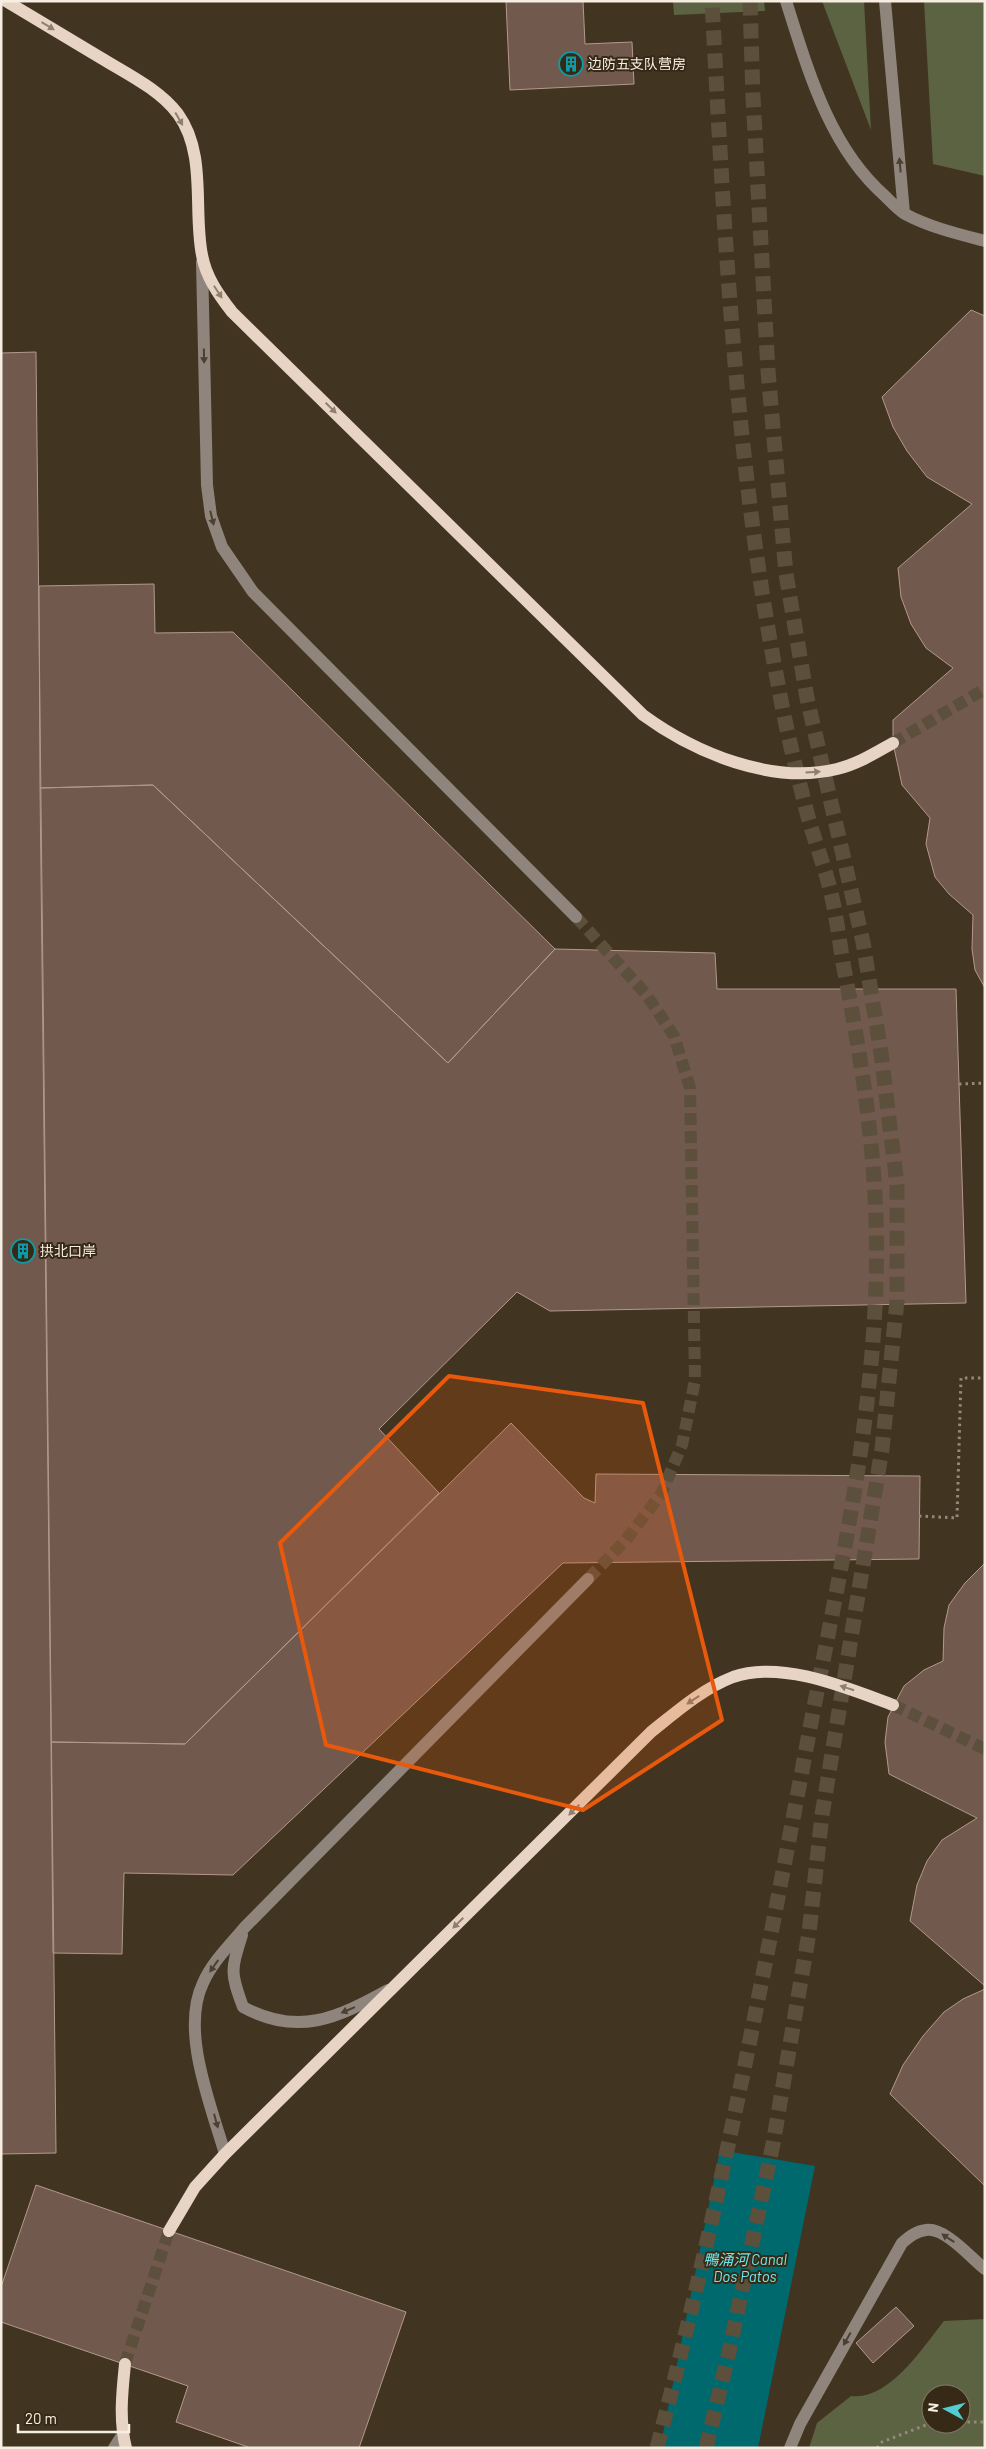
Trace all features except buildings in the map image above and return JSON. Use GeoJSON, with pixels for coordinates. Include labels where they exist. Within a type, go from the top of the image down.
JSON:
{"type":"FeatureCollection","features":[{"type":"Feature","properties":{"kind":"main road"},"geometry":{"type":"LineString","coordinates":[[6,1],[149,86],[178,114],[189,138],[196,171],[202,254],[209,278],[232,312],[643,715],[665,731],[725,757],[786,773],[823,772],[838,769],[864,760],[893,743]]}},
{"type":"Feature","properties":{"kind":"main road"},"geometry":{"type":"LineString","coordinates":[[169,2231],[195,2187],[225,2154],[651,1732],[680,1708],[706,1691],[734,1678],[758,1672],[788,1674],[843,1687],[893,1705]]}},
{"type":"Feature","properties":{"kind":"main road"},"geometry":{"type":"LineString","coordinates":[[125,2364],[121,2400],[123,2434],[126,2448]]}},
{"type":"Feature","properties":{"kind":"lane"},"geometry":{"type":"LineString","coordinates":[[786,1],[824,108],[848,154],[871,184],[904,213],[957,234],[985,241]]}},
{"type":"Feature","properties":{"kind":"lane"},"geometry":{"type":"LineString","coordinates":[[885,1],[904,213]]}},
{"type":"Feature","properties":{"kind":"lane"},"geometry":{"type":"LineString","coordinates":[[202,254],[207,486],[210,516],[222,547],[252,592],[576,917]]}},
{"type":"Feature","properties":{"kind":"lane"},"geometry":{"type":"LineString","coordinates":[[225,2154],[197,2049],[194,2015],[203,1983],[213,1966],[244,1928],[588,1579]]}},
{"type":"Feature","properties":{"kind":"lane"},"geometry":{"type":"LineString","coordinates":[[244,1928],[232,1967],[234,1983],[243,2007],[260,2016],[293,2024],[321,2021],[350,2010],[392,1988]]}},
{"type":"Feature","properties":{"kind":"lane"},"geometry":{"type":"LineString","coordinates":[[790,2448],[800,2424],[902,2243],[916,2233],[928,2230],[936,2231],[953,2241],[985,2269]]}},
{"type":"Feature","properties":{"kind":"lane"},"geometry":{"type":"LineString","coordinates":[[114,2448],[123,2434]]}},
{"type":"Feature","properties":{"kind":"path"},"geometry":{"type":"LineString","coordinates":[[959,1084],[985,1083]]}},
{"type":"Feature","properties":{"kind":"path"},"geometry":{"type":"LineString","coordinates":[[919,1516],[957,1518],[961,1378],[985,1378]]}},
{"type":"Feature","properties":{"kind":"path"},"geometry":{"type":"LineString","coordinates":[[971,2422],[985,2422]]}},
{"type":"Feature","properties":{"kind":"path"},"geometry":{"type":"LineString","coordinates":[[877,2448],[882,2442],[921,2427]]}},
{"type":"Feature","properties":{"kind":"highlighted area"},"geometry":{"type":"Polygon","coordinates":[[[449,1376],[643,1403],[722,1720],[583,1810],[326,1745],[280,1543],[449,1376]]]}},
{"type":"Feature","properties":{"kind":"green space"},"geometry":{"type":"Polygon","coordinates":[[[673,1],[764,1],[765,11],[674,15],[673,1]]]}},
{"type":"Feature","properties":{"kind":"green space"},"geometry":{"type":"Polygon","coordinates":[[[822,1],[864,1],[871,130],[822,1]]]}},
{"type":"Feature","properties":{"kind":"green space"},"geometry":{"type":"Polygon","coordinates":[[[924,1],[985,1],[985,176],[933,164],[924,1]]]}},
{"type":"Feature","properties":{"kind":"green space"},"geometry":{"type":"Polygon","coordinates":[[[985,2319],[985,2448],[809,2448],[817,2423],[851,2396],[865,2395],[879,2390],[904,2370],[944,2321],[985,2319]]]}},
{"type":"Feature","properties":{"kind":"water","name":"鴨涌河 Canal Dos Patos"},"geometry":{"type":"Polygon","coordinates":[[[720,2150],[815,2166],[758,2448],[660,2448],[720,2150]]]}},
{"type":"Feature","properties":{"kind":"tunnel"},"geometry":{"type":"LineString","coordinates":[[657,2448],[701,2269],[740,2089],[848,1531],[868,1398],[874,1331],[876,1264],[873,1167],[859,1050],[832,898],[808,816],[784,714],[763,600],[751,515],[733,344],[712,1]]}},
{"type":"Feature","properties":{"kind":"tunnel"},"geometry":{"type":"LineString","coordinates":[[706,2448],[729,2352],[773,2144],[809,1933],[822,1815],[882,1449],[897,1301],[897,1185],[881,1053],[863,942],[807,698],[786,574],[768,371],[753,97],[750,1]]}},
{"type":"Feature","properties":{"kind":"tunnel"},"geometry":{"type":"LineString","coordinates":[[893,743],[985,689]]}},
{"type":"Feature","properties":{"kind":"tunnel"},"geometry":{"type":"LineString","coordinates":[[576,917],[646,994],[674,1036],[690,1088],[695,1380],[682,1445],[661,1494],[626,1540],[588,1579]]}},
{"type":"Feature","properties":{"kind":"tunnel"},"geometry":{"type":"LineString","coordinates":[[893,1705],[985,1749]]}},
{"type":"Feature","properties":{"kind":"tunnel"},"geometry":{"type":"LineString","coordinates":[[125,2364],[169,2231]]}},
{"type":"Feature","properties":{"kind":"place","name":"边防五支队营房"},"geometry":{"type":"Point","coordinates":[571,64]}},
{"type":"Feature","properties":{"kind":"place","name":"拱北口岸"},"geometry":{"type":"Point","coordinates":[23,1251]}}]}
